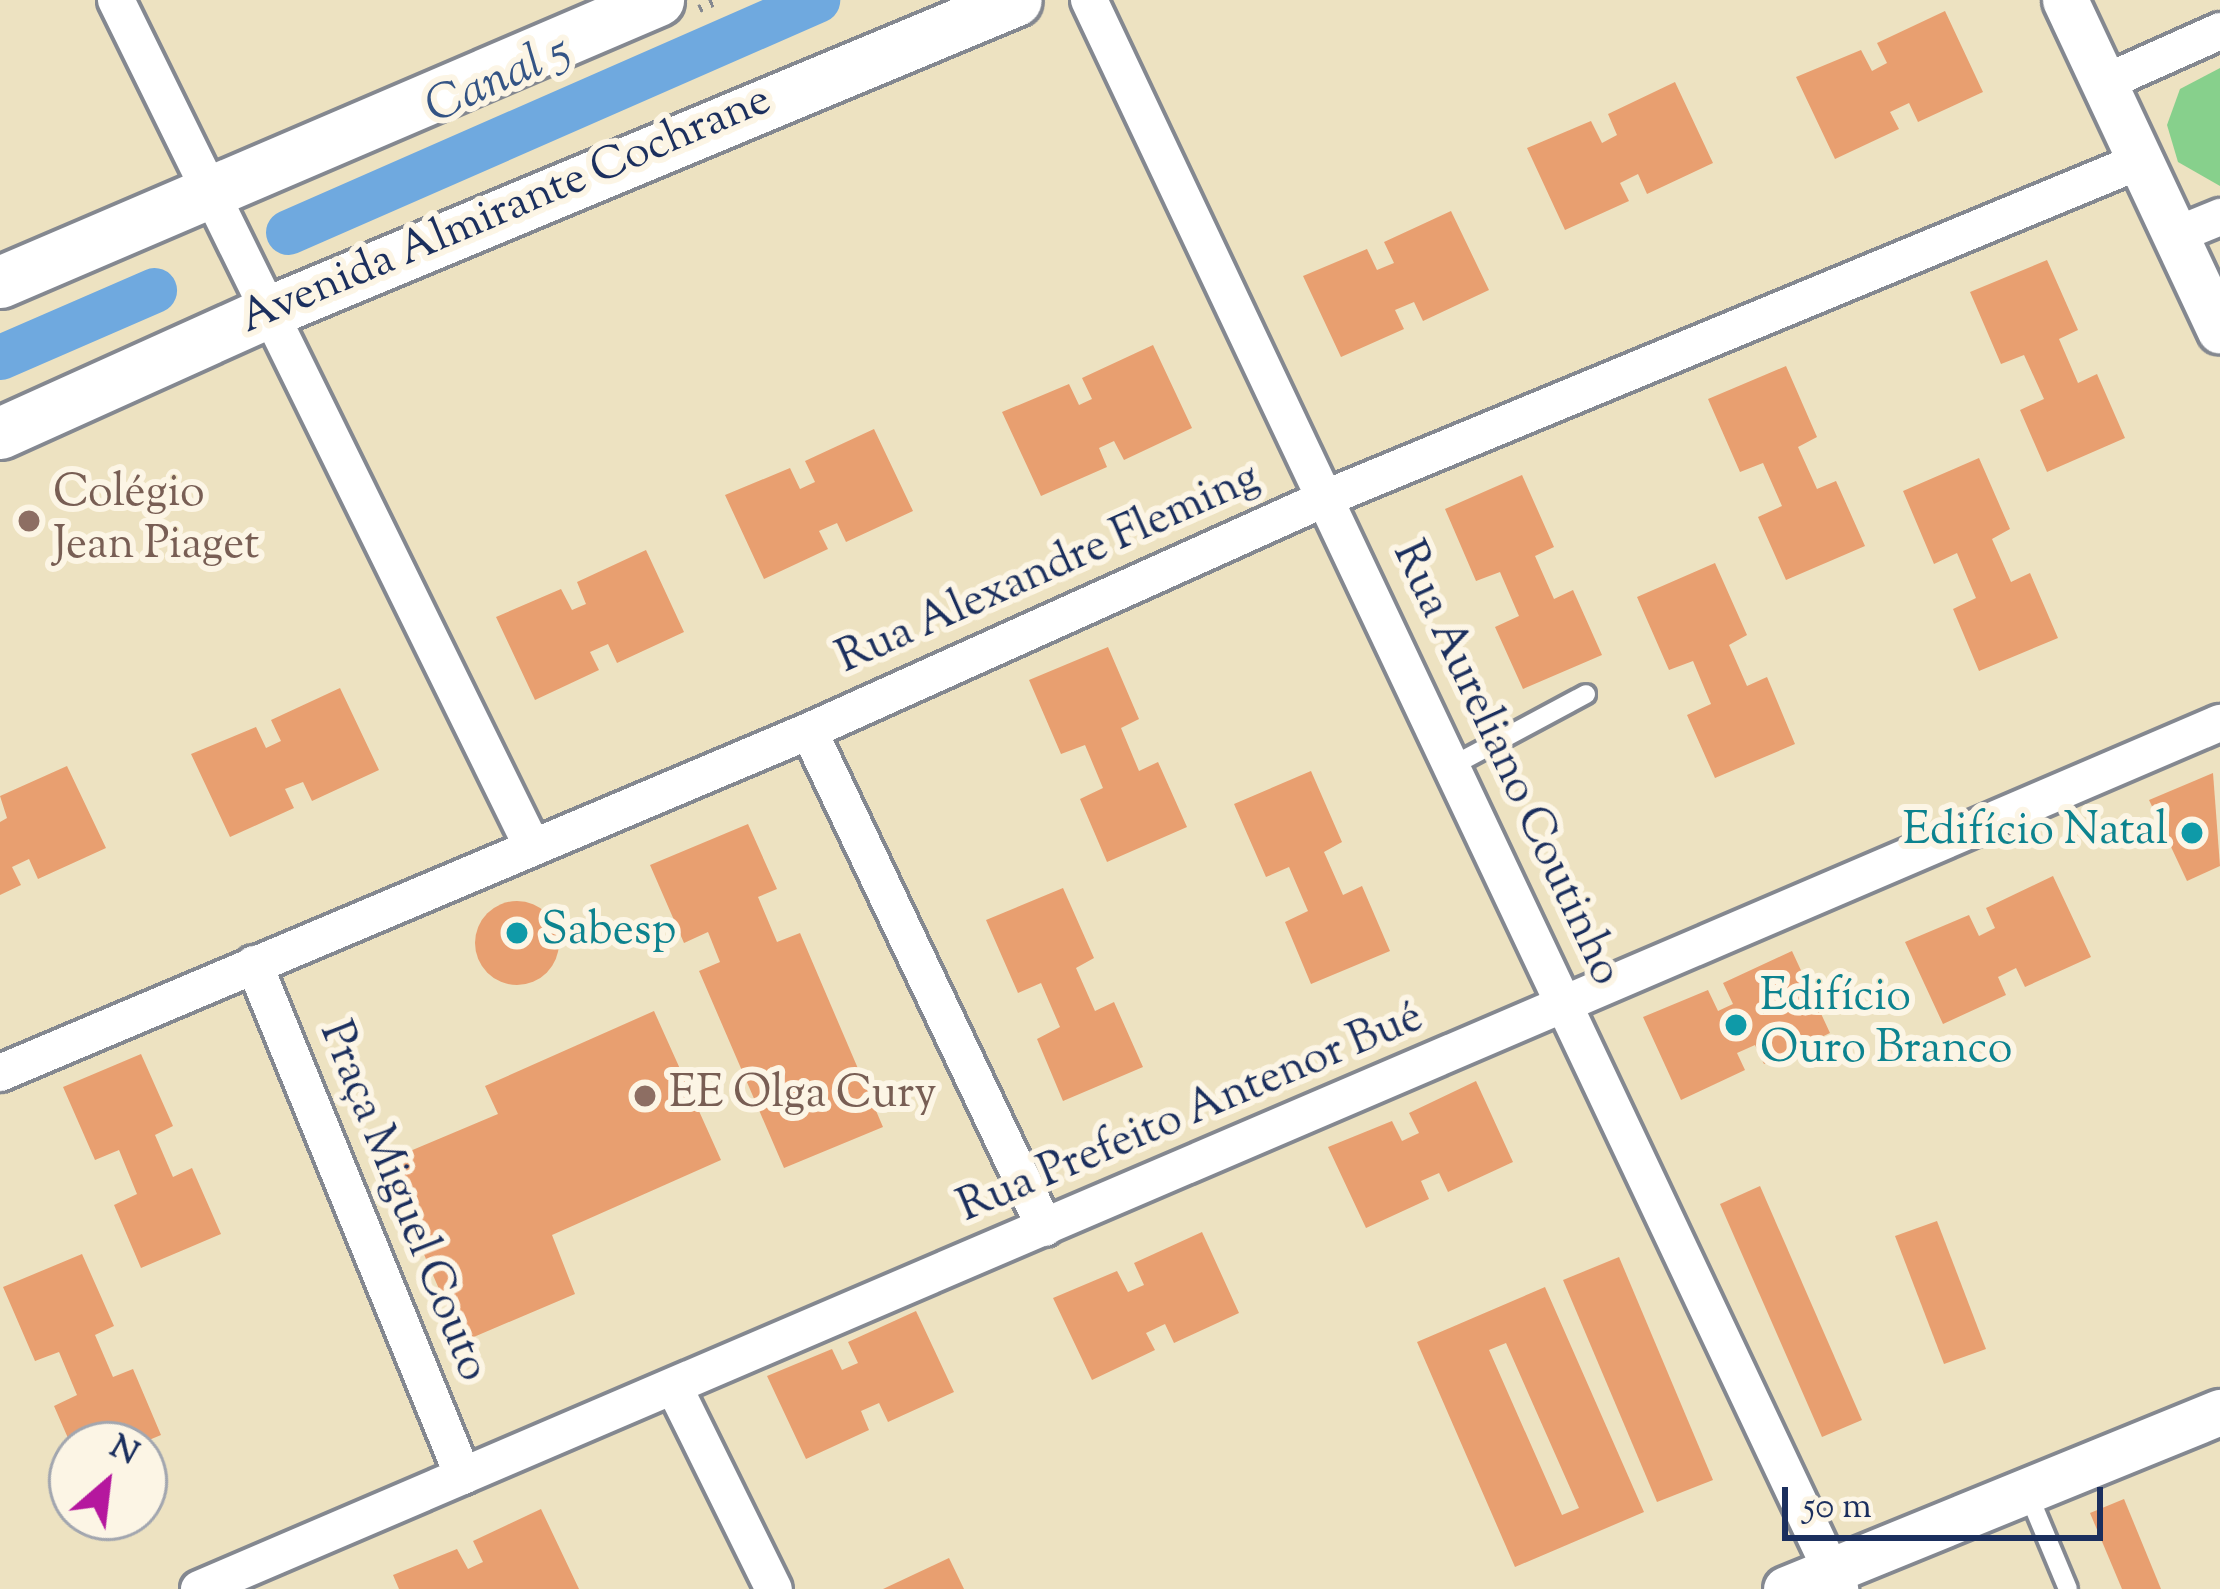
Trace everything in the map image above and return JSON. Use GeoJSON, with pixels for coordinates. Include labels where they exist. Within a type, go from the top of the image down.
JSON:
{"type":"FeatureCollection","features":[{"type":"Feature","properties":{"kind":"main road"},"geometry":{"type":"LineString","coordinates":[[0,282],[214,201],[658,0]]}},
{"type":"Feature","properties":{"kind":"main road","name":"Avenida Almirante Cochrane"},"geometry":{"type":"LineString","coordinates":[[0,433],[264,303],[1016,0]]}},
{"type":"Feature","properties":{"kind":"street"},"geometry":{"type":"LineString","coordinates":[[116,0],[532,846]]}},
{"type":"Feature","properties":{"kind":"street","name":"Rua Aureliano Coutinho"},"geometry":{"type":"LineString","coordinates":[[1089,0],[1836,1580]]}},
{"type":"Feature","properties":{"kind":"street"},"geometry":{"type":"LineString","coordinates":[[2065,0],[2220,331]]}},
{"type":"Feature","properties":{"kind":"street"},"geometry":{"type":"LineString","coordinates":[[2104,83],[2220,31]]}},
{"type":"Feature","properties":{"kind":"street","name":"Rua Alexandre Fleming"},"geometry":{"type":"LineString","coordinates":[[0,1073],[809,731],[1326,498],[2140,161]]}},
{"type":"Feature","properties":{"kind":"street"},"geometry":{"type":"LineString","coordinates":[[2176,235],[2220,217]]}},
{"type":"Feature","properties":{"kind":"street","name":"Rua Prefeito Antenor Bué"},"geometry":{"type":"LineString","coordinates":[[199,1589],[675,1389],[2220,723]]}},
{"type":"Feature","properties":{"kind":"street"},"geometry":{"type":"LineString","coordinates":[[809,731],[1046,1228]]}},
{"type":"Feature","properties":{"kind":"street","name":"Praça Miguel Couto"},"geometry":{"type":"LineString","coordinates":[[254,964],[463,1476]]}},
{"type":"Feature","properties":{"kind":"street"},"geometry":{"type":"LineString","coordinates":[[675,1389],[764,1586]]}},
{"type":"Feature","properties":{"kind":"street"},"geometry":{"type":"LineString","coordinates":[[1786,1589],[1836,1580],[2027,1491],[2220,1412]]}},
{"type":"Feature","properties":{"kind":"lane"},"geometry":{"type":"LineString","coordinates":[[1452,766],[1586,694]]}},
{"type":"Feature","properties":{"kind":"lane"},"geometry":{"type":"LineString","coordinates":[[2027,1491],[2068,1589]]}},
{"type":"Feature","properties":{"kind":"green space"},"geometry":{"type":"Polygon","coordinates":[[[2220,68],[2220,186],[2178,162],[2167,125],[2180,89],[2220,68]]]}},
{"type":"Feature","properties":{"kind":"building"},"geometry":{"type":"Polygon","coordinates":[[[1945,11],[1983,92],[1918,122],[1909,103],[1890,112],[1899,129],[1835,159],[1796,77],[1861,50],[1872,71],[1887,63],[1877,43],[1945,11]]]}},
{"type":"Feature","properties":{"kind":"building"},"geometry":{"type":"Polygon","coordinates":[[[1675,82],[1713,163],[1647,194],[1638,174],[1620,183],[1629,201],[1565,230],[1527,148],[1591,121],[1602,143],[1617,135],[1608,114],[1675,82]]]}},
{"type":"Feature","properties":{"kind":"building"},"geometry":{"type":"Polygon","coordinates":[[[1451,211],[1489,290],[1423,321],[1414,302],[1395,310],[1404,329],[1341,357],[1303,276],[1367,249],[1377,270],[1394,263],[1384,242],[1451,211]]]}},
{"type":"Feature","properties":{"kind":"building"},"geometry":{"type":"Polygon","coordinates":[[[2047,260],[2078,330],[2059,339],[2078,383],[2097,374],[2125,438],[2047,472],[2020,410],[2044,399],[2024,355],[2001,364],[1970,292],[2047,260]]]}},
{"type":"Feature","properties":{"kind":"building"},"geometry":{"type":"Polygon","coordinates":[[[1153,345],[1192,428],[1124,460],[1114,441],[1099,448],[1107,467],[1041,496],[1002,412],[1069,384],[1079,405],[1092,399],[1082,378],[1153,345]]]}},
{"type":"Feature","properties":{"kind":"building"},"geometry":{"type":"Polygon","coordinates":[[[1786,366],[1817,437],[1798,447],[1817,489],[1836,481],[1865,546],[1786,580],[1758,517],[1782,506],[1763,463],[1740,472],[1708,399],[1786,366]]]}},
{"type":"Feature","properties":{"kind":"building"},"geometry":{"type":"Polygon","coordinates":[[[874,429],[913,511],[846,542],[837,523],[819,531],[828,549],[764,579],[725,495],[790,468],[800,489],[815,482],[805,461],[874,429]]]}},
{"type":"Feature","properties":{"kind":"building"},"geometry":{"type":"Polygon","coordinates":[[[1979,458],[2010,529],[1992,539],[2011,582],[2030,573],[2058,638],[1979,671],[1953,609],[1976,598],[1957,553],[1934,564],[1903,491],[1979,458]]]}},
{"type":"Feature","properties":{"kind":"building"},"geometry":{"type":"Polygon","coordinates":[[[1522,475],[1554,547],[1535,556],[1554,599],[1573,590],[1602,655],[1523,689],[1495,627],[1519,616],[1500,572],[1476,581],[1445,509],[1522,475]]]}},
{"type":"Feature","properties":{"kind":"building"},"geometry":{"type":"Polygon","coordinates":[[[646,550],[684,632],[617,663],[608,644],[590,652],[599,670],[535,700],[496,617],[561,589],[572,610],[586,604],[577,582],[646,550]]]}},
{"type":"Feature","properties":{"kind":"building"},"geometry":{"type":"Polygon","coordinates":[[[1715,563],[1747,635],[1729,645],[1747,686],[1767,677],[1795,744],[1715,778],[1687,715],[1711,704],[1693,661],[1669,670],[1637,597],[1715,563]]]}},
{"type":"Feature","properties":{"kind":"building"},"geometry":{"type":"Polygon","coordinates":[[[1108,647],[1139,719],[1121,728],[1139,771],[1158,762],[1187,827],[1107,862],[1080,799],[1103,788],[1085,745],[1061,754],[1029,680],[1108,647]]]}},
{"type":"Feature","properties":{"kind":"building"},"geometry":{"type":"Polygon","coordinates":[[[340,688],[379,770],[312,801],[303,782],[285,789],[294,808],[230,837],[191,754],[256,727],[266,748],[281,741],[271,720],[340,688]]]}},
{"type":"Feature","properties":{"kind":"building"},"geometry":{"type":"Polygon","coordinates":[[[67,766],[106,848],[38,879],[29,859],[12,867],[21,885],[0,895],[0,822],[7,818],[0,796],[67,766]]]}},
{"type":"Feature","properties":{"kind":"building"},"geometry":{"type":"Polygon","coordinates":[[[1311,771],[1342,842],[1324,852],[1343,895],[1362,886],[1390,951],[1311,984],[1285,922],[1308,911],[1289,867],[1266,877],[1234,804],[1311,771]]]}},
{"type":"Feature","properties":{"kind":"building","name":"Edifício Natal"},"geometry":{"type":"Polygon","coordinates":[[[2213,773],[2220,866],[2187,881],[2149,800],[2213,773]]]}},
{"type":"Feature","properties":{"kind":"building"},"geometry":{"type":"Polygon","coordinates":[[[748,824],[777,889],[758,897],[777,942],[800,933],[883,1127],[784,1168],[699,971],[720,962],[708,932],[684,943],[650,865],[748,824]]]}},
{"type":"Feature","properties":{"kind":"building"},"geometry":{"type":"Polygon","coordinates":[[[2053,876],[2091,957],[2025,987],[2016,968],[1998,977],[2006,995],[1943,1024],[1905,942],[1969,915],[1979,936],[1995,928],[1986,908],[2053,876]]]}},
{"type":"Feature","properties":{"kind":"building"},"geometry":{"type":"Polygon","coordinates":[[[1063,888],[1094,958],[1076,968],[1095,1011],[1114,1002],[1143,1067],[1063,1101],[1037,1039],[1060,1027],[1041,983],[1018,993],[986,920],[1063,888]]]}},
{"type":"Feature","properties":{"kind":"building","name":"Sabesp"},"geometry":{"type":"Polygon","coordinates":[[[517,901],[546,914],[559,943],[546,972],[517,985],[488,972],[475,943],[488,914],[517,901]]]}},
{"type":"Feature","properties":{"kind":"building","name":"Edifício Ouro Branco"},"geometry":{"type":"Polygon","coordinates":[[[1792,951],[1830,1033],[1764,1064],[1755,1045],[1737,1053],[1745,1070],[1681,1100],[1643,1017],[1708,990],[1718,1011],[1733,1004],[1723,983],[1792,951]]]}},
{"type":"Feature","properties":{"kind":"building"},"geometry":{"type":"Polygon","coordinates":[[[654,1011],[721,1160],[552,1235],[575,1294],[462,1342],[384,1162],[498,1114],[485,1086],[654,1011]]]}},
{"type":"Feature","properties":{"kind":"building"},"geometry":{"type":"Polygon","coordinates":[[[141,1054],[173,1126],[155,1135],[173,1177],[192,1168],[221,1234],[141,1268],[114,1205],[137,1194],[119,1150],[95,1160],[63,1087],[141,1054]]]}},
{"type":"Feature","properties":{"kind":"building"},"geometry":{"type":"Polygon","coordinates":[[[1476,1081],[1513,1162],[1448,1192],[1439,1173],[1421,1181],[1429,1199],[1366,1228],[1328,1147],[1392,1121],[1402,1141],[1419,1133],[1409,1113],[1476,1081]]]}},
{"type":"Feature","properties":{"kind":"building"},"geometry":{"type":"Polygon","coordinates":[[[1760,1186],[1862,1420],[1822,1437],[1720,1204],[1760,1186]]]}},
{"type":"Feature","properties":{"kind":"building"},"geometry":{"type":"Polygon","coordinates":[[[1937,1221],[1986,1349],[1944,1364],[1895,1236],[1937,1221]]]}},
{"type":"Feature","properties":{"kind":"building"},"geometry":{"type":"Polygon","coordinates":[[[1202,1232],[1239,1313],[1174,1343],[1165,1324],[1146,1333],[1155,1350],[1092,1380],[1053,1298],[1117,1271],[1128,1292],[1144,1285],[1134,1263],[1202,1232]]]}},
{"type":"Feature","properties":{"kind":"building"},"geometry":{"type":"Polygon","coordinates":[[[82,1254],[114,1326],[95,1335],[113,1377],[133,1369],[155,1421],[61,1421],[54,1406],[77,1395],[59,1352],[35,1361],[3,1287],[82,1254]]]}},
{"type":"Feature","properties":{"kind":"building"},"geometry":{"type":"Polygon","coordinates":[[[1619,1257],[1713,1480],[1657,1502],[1563,1280],[1619,1257]]]}},
{"type":"Feature","properties":{"kind":"building"},"geometry":{"type":"Polygon","coordinates":[[[1545,1287],[1644,1512],[1515,1567],[1417,1342],[1545,1287]],[[1506,1343],[1489,1350],[1562,1515],[1579,1508],[1506,1343]]]}},
{"type":"Feature","properties":{"kind":"building"},"geometry":{"type":"Polygon","coordinates":[[[916,1311],[954,1392],[888,1422],[879,1403],[861,1411],[869,1430],[806,1459],[767,1376],[832,1349],[842,1370],[858,1363],[848,1342],[916,1311]]]}},
{"type":"Feature","properties":{"kind":"building"},"geometry":{"type":"Polygon","coordinates":[[[2124,1499],[2161,1589],[2122,1589],[2090,1513],[2124,1499]]]}},
{"type":"Feature","properties":{"kind":"building"},"geometry":{"type":"Polygon","coordinates":[[[541,1509],[579,1589],[399,1589],[393,1575],[457,1549],[468,1569],[483,1562],[473,1541],[541,1509]]]}},
{"type":"Feature","properties":{"kind":"building"},"geometry":{"type":"Polygon","coordinates":[[[949,1558],[964,1589],[883,1589],[949,1558]]]}},
{"type":"Feature","properties":{"kind":"waterway","name":"Canal 5"},"geometry":{"type":"LineString","coordinates":[[288,232],[817,0]]}},
{"type":"Feature","properties":{"kind":"waterway","name":"Canal 5"},"geometry":{"type":"LineString","coordinates":[[0,357],[154,290]]}},
{"type":"Feature","properties":{"kind":"place","name":"Colégio Jean Piaget"},"geometry":{"type":"Point","coordinates":[29,521]}},
{"type":"Feature","properties":{"kind":"place","name":"Edifício Natal"},"geometry":{"type":"Point","coordinates":[2192,833]}},
{"type":"Feature","properties":{"kind":"place","name":"Sabesp"},"geometry":{"type":"Point","coordinates":[517,933]}},
{"type":"Feature","properties":{"kind":"place","name":"Edifício Ouro Branco"},"geometry":{"type":"Point","coordinates":[1736,1025]}},
{"type":"Feature","properties":{"kind":"place","name":"EE Olga Cury"},"geometry":{"type":"Point","coordinates":[645,1096]}}]}
